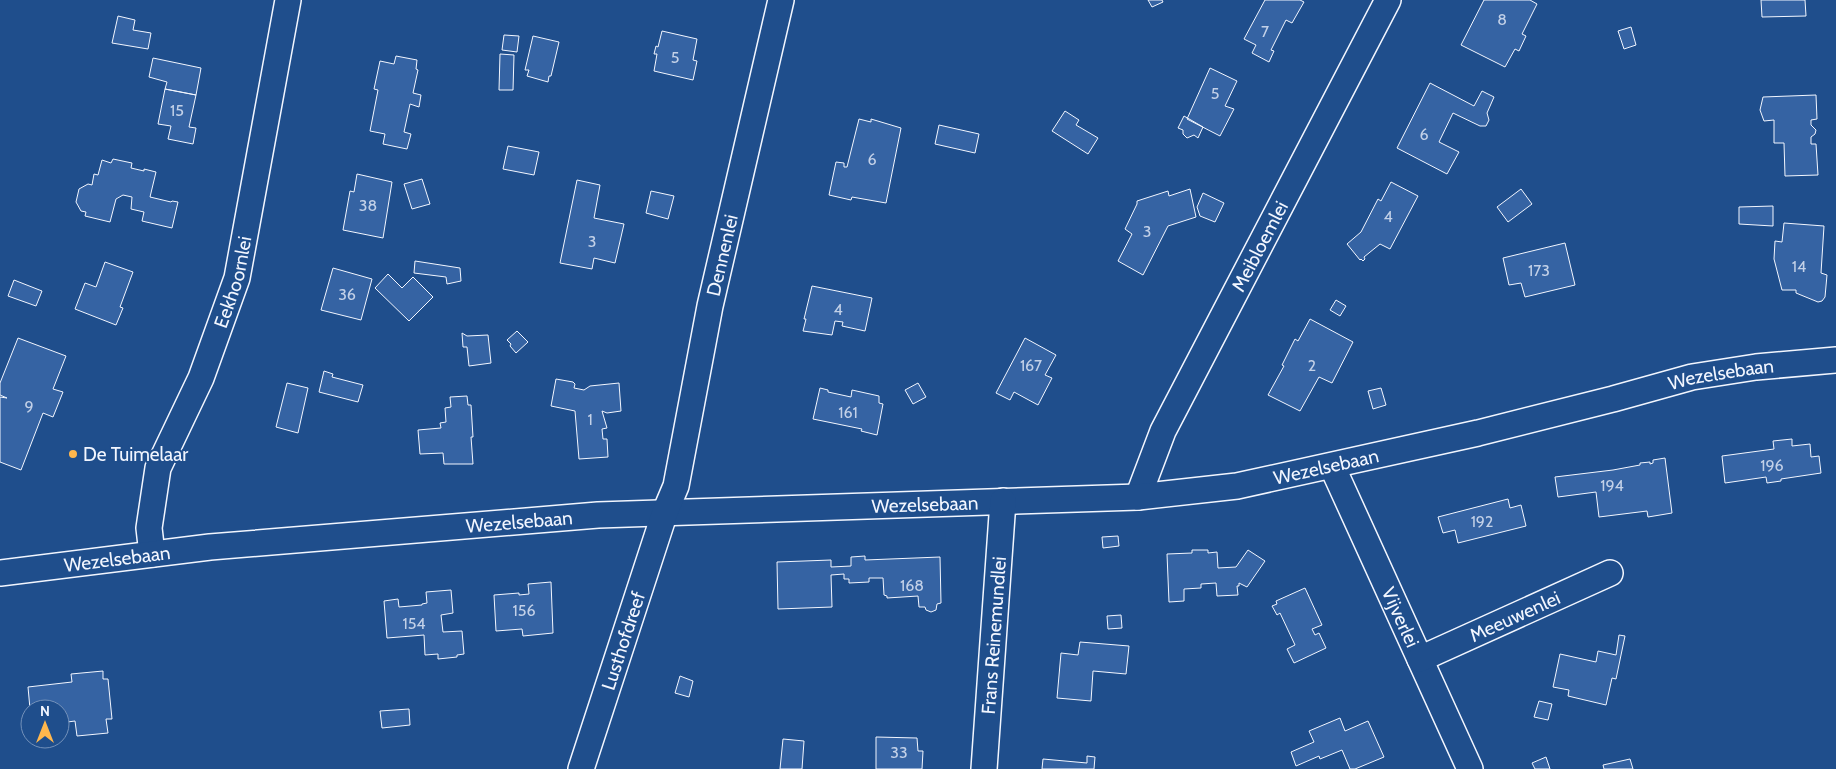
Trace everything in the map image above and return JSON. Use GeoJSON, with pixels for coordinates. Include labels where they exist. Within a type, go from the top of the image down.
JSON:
{"type":"FeatureCollection","features":[{"type":"Feature","properties":{"kind":"street","name":"Eekhoornlei"},"geometry":{"type":"LineString","coordinates":[[152,554],[149,528],[158,468],[201,378],[237,278],[288,0]]}},
{"type":"Feature","properties":{"kind":"street","name":"Dennenlei"},"geometry":{"type":"LineString","coordinates":[[665,512],[676,486],[710,306],[781,0]]}},
{"type":"Feature","properties":{"kind":"street","name":"Meibloemlei"},"geometry":{"type":"LineString","coordinates":[[1138,496],[1162,432],[1388,0]]}},
{"type":"Feature","properties":{"kind":"street","name":"Wezelsebaan"},"geometry":{"type":"LineString","coordinates":[[0,573],[220,546],[588,516],[1138,496],[1237,486],[1478,433],[1692,377],[1756,367],[1836,360]]}},
{"type":"Feature","properties":{"kind":"street","name":"Vijverlei"},"geometry":{"type":"LineString","coordinates":[[1332,466],[1470,769]]}},
{"type":"Feature","properties":{"kind":"street","name":"Frans Reinemundlei"},"geometry":{"type":"LineString","coordinates":[[984,769],[1003,502]]}},
{"type":"Feature","properties":{"kind":"street","name":"Lusthofdreef"},"geometry":{"type":"LineString","coordinates":[[581,769],[665,512]]}},
{"type":"Feature","properties":{"kind":"street","name":"Meeuwenlei"},"geometry":{"type":"LineString","coordinates":[[1420,659],[1610,573]]}},
{"type":"Feature","properties":{"kind":"building"},"geometry":{"type":"Polygon","coordinates":[[[1148,0],[1162,0],[1163,2],[1152,7],[1148,0]]]}},
{"type":"Feature","properties":{"kind":"building"},"geometry":{"type":"Polygon","coordinates":[[[1265,0],[1300,0],[1304,2],[1292,23],[1286,20],[1271,50],[1274,51],[1269,62],[1252,53],[1256,45],[1244,39],[1265,0]]]}},
{"type":"Feature","properties":{"kind":"building"},"geometry":{"type":"Polygon","coordinates":[[[1484,0],[1530,0],[1537,4],[1522,34],[1526,36],[1519,51],[1515,49],[1505,67],[1461,45],[1484,0]]]}},
{"type":"Feature","properties":{"kind":"building"},"geometry":{"type":"Polygon","coordinates":[[[1761,0],[1805,0],[1806,16],[1762,17],[1761,0]]]}},
{"type":"Feature","properties":{"kind":"building"},"geometry":{"type":"Polygon","coordinates":[[[118,16],[135,20],[133,30],[151,33],[148,49],[112,43],[118,16]]]}},
{"type":"Feature","properties":{"kind":"building"},"geometry":{"type":"Polygon","coordinates":[[[1631,27],[1636,45],[1624,49],[1618,31],[1631,27]]]}},
{"type":"Feature","properties":{"kind":"building"},"geometry":{"type":"Polygon","coordinates":[[[662,31],[697,39],[693,60],[697,61],[693,80],[654,71],[657,54],[654,54],[662,31]]]}},
{"type":"Feature","properties":{"kind":"building"},"geometry":{"type":"Polygon","coordinates":[[[504,35],[519,36],[517,52],[502,50],[504,35]]]}},
{"type":"Feature","properties":{"kind":"building"},"geometry":{"type":"Polygon","coordinates":[[[533,36],[559,42],[548,82],[527,76],[529,70],[525,70],[533,36]]]}},
{"type":"Feature","properties":{"kind":"building"},"geometry":{"type":"Polygon","coordinates":[[[500,54],[514,55],[513,90],[499,90],[500,54]]]}},
{"type":"Feature","properties":{"kind":"building"},"geometry":{"type":"Polygon","coordinates":[[[396,56],[417,60],[416,69],[418,70],[413,93],[421,95],[419,107],[410,104],[404,132],[411,134],[407,149],[383,144],[385,134],[370,131],[378,90],[374,89],[380,61],[394,64],[396,56]]]}},
{"type":"Feature","properties":{"kind":"building"},"geometry":{"type":"Polygon","coordinates":[[[153,58],[201,68],[196,95],[165,89],[167,82],[149,77],[153,58]]]}},
{"type":"Feature","properties":{"kind":"building"},"geometry":{"type":"Polygon","coordinates":[[[1210,68],[1237,81],[1225,106],[1234,109],[1220,136],[1187,119],[1210,68]]]}},
{"type":"Feature","properties":{"kind":"building"},"geometry":{"type":"Polygon","coordinates":[[[1430,83],[1474,106],[1482,91],[1494,97],[1487,113],[1489,120],[1486,126],[1480,126],[1453,113],[1439,142],[1459,152],[1447,174],[1397,148],[1430,83]]]}},
{"type":"Feature","properties":{"kind":"building"},"geometry":{"type":"Polygon","coordinates":[[[165,89],[196,95],[189,127],[196,128],[193,144],[168,139],[171,126],[158,124],[165,89]]]}},
{"type":"Feature","properties":{"kind":"building"},"geometry":{"type":"Polygon","coordinates":[[[1816,95],[1817,119],[1811,120],[1811,125],[1816,130],[1815,134],[1811,137],[1811,144],[1816,144],[1818,175],[1785,176],[1784,143],[1774,143],[1774,120],[1764,121],[1760,110],[1763,97],[1816,95]]]}},
{"type":"Feature","properties":{"kind":"building"},"geometry":{"type":"Polygon","coordinates":[[[1065,111],[1079,120],[1076,125],[1098,138],[1088,154],[1052,131],[1065,111]]]}},
{"type":"Feature","properties":{"kind":"building"},"geometry":{"type":"Polygon","coordinates":[[[1184,116],[1203,127],[1198,138],[1194,135],[1187,138],[1183,134],[1183,130],[1178,128],[1184,116]]]}},
{"type":"Feature","properties":{"kind":"building"},"geometry":{"type":"Polygon","coordinates":[[[859,119],[871,122],[871,119],[901,128],[886,203],[852,197],[851,200],[829,195],[836,162],[844,163],[844,167],[847,167],[859,119]]]}},
{"type":"Feature","properties":{"kind":"building"},"geometry":{"type":"Polygon","coordinates":[[[939,125],[979,134],[975,153],[935,144],[939,125]]]}},
{"type":"Feature","properties":{"kind":"building"},"geometry":{"type":"Polygon","coordinates":[[[508,146],[539,152],[534,175],[503,169],[508,146]]]}},
{"type":"Feature","properties":{"kind":"building"},"geometry":{"type":"Polygon","coordinates":[[[113,159],[132,163],[131,168],[156,172],[150,197],[178,202],[172,228],[142,221],[144,212],[131,209],[132,197],[123,195],[116,199],[110,222],[85,216],[86,212],[81,211],[76,202],[79,189],[88,184],[92,185],[94,174],[98,175],[102,160],[111,163],[113,159]]]}},
{"type":"Feature","properties":{"kind":"building"},"geometry":{"type":"Polygon","coordinates":[[[357,174],[392,182],[383,238],[343,230],[350,191],[354,192],[357,174]]]}},
{"type":"Feature","properties":{"kind":"building"},"geometry":{"type":"Polygon","coordinates":[[[422,179],[430,204],[412,209],[404,184],[422,179]]]}},
{"type":"Feature","properties":{"kind":"building"},"geometry":{"type":"Polygon","coordinates":[[[577,180],[600,185],[594,218],[624,224],[615,263],[594,258],[592,269],[560,263],[577,180]]]}},
{"type":"Feature","properties":{"kind":"building"},"geometry":{"type":"Polygon","coordinates":[[[1391,182],[1418,196],[1390,249],[1380,244],[1364,257],[1363,261],[1360,260],[1347,244],[1361,232],[1378,199],[1381,201],[1391,182]]]}},
{"type":"Feature","properties":{"kind":"building"},"geometry":{"type":"Polygon","coordinates":[[[1190,189],[1196,217],[1168,226],[1143,275],[1118,261],[1132,234],[1125,229],[1137,201],[1168,191],[1169,196],[1190,189]]]}},
{"type":"Feature","properties":{"kind":"building"},"geometry":{"type":"Polygon","coordinates":[[[1521,189],[1532,204],[1508,222],[1497,207],[1521,189]]]}},
{"type":"Feature","properties":{"kind":"building"},"geometry":{"type":"Polygon","coordinates":[[[651,191],[674,196],[668,219],[646,213],[651,191]]]}},
{"type":"Feature","properties":{"kind":"building"},"geometry":{"type":"Polygon","coordinates":[[[1203,193],[1224,203],[1215,222],[1200,216],[1197,207],[1203,193]]]}},
{"type":"Feature","properties":{"kind":"building"},"geometry":{"type":"Polygon","coordinates":[[[1773,206],[1773,226],[1739,224],[1739,207],[1773,206]]]}},
{"type":"Feature","properties":{"kind":"building"},"geometry":{"type":"Polygon","coordinates":[[[1784,223],[1824,226],[1821,273],[1827,275],[1825,297],[1822,301],[1818,302],[1796,293],[1796,290],[1782,290],[1774,259],[1775,241],[1782,242],[1784,223]]]}},
{"type":"Feature","properties":{"kind":"building"},"geometry":{"type":"Polygon","coordinates":[[[1565,243],[1575,285],[1525,297],[1521,283],[1509,285],[1503,258],[1565,243]]]}},
{"type":"Feature","properties":{"kind":"building"},"geometry":{"type":"Polygon","coordinates":[[[415,261],[460,268],[461,281],[447,284],[446,277],[414,273],[415,261]]]}},
{"type":"Feature","properties":{"kind":"building"},"geometry":{"type":"Polygon","coordinates":[[[105,262],[133,272],[120,307],[123,308],[116,325],[75,309],[85,283],[96,287],[105,262]]]}},
{"type":"Feature","properties":{"kind":"building"},"geometry":{"type":"Polygon","coordinates":[[[333,268],[372,279],[361,320],[321,310],[333,268]]]}},
{"type":"Feature","properties":{"kind":"building"},"geometry":{"type":"Polygon","coordinates":[[[388,274],[402,288],[413,277],[433,297],[409,321],[375,288],[388,274]]]}},
{"type":"Feature","properties":{"kind":"building"},"geometry":{"type":"Polygon","coordinates":[[[14,280],[42,291],[36,306],[8,296],[14,280]]]}},
{"type":"Feature","properties":{"kind":"building"},"geometry":{"type":"Polygon","coordinates":[[[812,286],[872,298],[865,331],[842,326],[843,322],[835,321],[832,335],[803,331],[812,286]]]}},
{"type":"Feature","properties":{"kind":"building"},"geometry":{"type":"Polygon","coordinates":[[[1336,300],[1346,306],[1340,316],[1330,310],[1336,300]]]}},
{"type":"Feature","properties":{"kind":"building"},"geometry":{"type":"Polygon","coordinates":[[[1310,319],[1353,342],[1332,383],[1319,377],[1300,411],[1268,395],[1284,366],[1282,365],[1295,339],[1298,341],[1310,319]]]}},
{"type":"Feature","properties":{"kind":"building"},"geometry":{"type":"Polygon","coordinates":[[[517,331],[528,342],[516,353],[507,340],[517,331]]]}},
{"type":"Feature","properties":{"kind":"building"},"geometry":{"type":"Polygon","coordinates":[[[462,333],[467,336],[488,335],[491,363],[469,366],[467,347],[463,347],[462,333]]]}},
{"type":"Feature","properties":{"kind":"building"},"geometry":{"type":"Polygon","coordinates":[[[18,338],[66,356],[53,389],[63,392],[53,417],[43,413],[21,470],[0,462],[0,397],[7,398],[0,395],[0,383],[18,338]]]}},
{"type":"Feature","properties":{"kind":"building"},"geometry":{"type":"Polygon","coordinates":[[[1025,338],[1056,355],[1045,375],[1052,378],[1038,405],[1014,392],[1010,400],[996,393],[1025,338]]]}},
{"type":"Feature","properties":{"kind":"building"},"geometry":{"type":"Polygon","coordinates":[[[324,371],[333,374],[332,377],[363,385],[358,402],[319,392],[324,371]]]}},
{"type":"Feature","properties":{"kind":"building"},"geometry":{"type":"Polygon","coordinates":[[[556,379],[573,382],[575,384],[574,388],[584,390],[590,386],[619,383],[621,411],[607,413],[602,411],[607,428],[602,429],[603,439],[607,439],[608,457],[579,459],[575,411],[551,406],[556,379]]]}},
{"type":"Feature","properties":{"kind":"building"},"geometry":{"type":"Polygon","coordinates":[[[287,383],[308,388],[298,433],[276,427],[287,383]]]}},
{"type":"Feature","properties":{"kind":"building"},"geometry":{"type":"Polygon","coordinates":[[[918,383],[926,397],[913,404],[905,390],[918,383]]]}},
{"type":"Feature","properties":{"kind":"building"},"geometry":{"type":"Polygon","coordinates":[[[820,388],[828,390],[828,392],[851,397],[852,390],[879,396],[879,403],[883,404],[877,435],[861,431],[862,429],[813,419],[820,388]]]}},
{"type":"Feature","properties":{"kind":"building"},"geometry":{"type":"Polygon","coordinates":[[[1381,388],[1386,405],[1373,409],[1368,391],[1381,388]]]}},
{"type":"Feature","properties":{"kind":"building"},"geometry":{"type":"Polygon","coordinates":[[[467,396],[468,405],[471,405],[473,464],[444,464],[443,453],[420,454],[418,430],[441,428],[440,423],[446,422],[445,408],[451,407],[450,397],[467,396]]]}},
{"type":"Feature","properties":{"kind":"building"},"geometry":{"type":"Polygon","coordinates":[[[1792,439],[1792,446],[1810,444],[1811,457],[1819,456],[1821,473],[1767,483],[1766,477],[1725,483],[1722,456],[1774,449],[1773,441],[1792,439]]]}},
{"type":"Feature","properties":{"kind":"building"},"geometry":{"type":"Polygon","coordinates":[[[1665,458],[1672,513],[1648,517],[1647,511],[1599,517],[1596,492],[1558,497],[1555,477],[1613,470],[1640,465],[1640,463],[1650,462],[1650,464],[1653,463],[1653,460],[1665,458]]]}},
{"type":"Feature","properties":{"kind":"building"},"geometry":{"type":"Polygon","coordinates":[[[1508,499],[1510,508],[1521,505],[1526,526],[1458,543],[1455,530],[1443,533],[1438,517],[1508,499]]]}},
{"type":"Feature","properties":{"kind":"building"},"geometry":{"type":"Polygon","coordinates":[[[1118,536],[1119,546],[1103,548],[1102,537],[1118,536]]]}},
{"type":"Feature","properties":{"kind":"building"},"geometry":{"type":"Polygon","coordinates":[[[1192,550],[1208,550],[1208,553],[1217,552],[1218,568],[1236,567],[1248,550],[1265,561],[1247,587],[1239,583],[1239,586],[1237,586],[1238,595],[1217,596],[1216,583],[1201,584],[1201,588],[1184,589],[1184,601],[1169,602],[1167,554],[1192,553],[1192,550]]]}},
{"type":"Feature","properties":{"kind":"building"},"geometry":{"type":"Polygon","coordinates":[[[865,556],[865,560],[940,557],[941,603],[937,604],[936,610],[931,612],[926,610],[925,607],[919,607],[918,596],[887,598],[884,595],[883,578],[869,578],[869,582],[849,583],[849,579],[844,579],[844,574],[831,575],[832,607],[778,609],[777,562],[831,560],[831,567],[851,566],[851,557],[865,556]]]}},
{"type":"Feature","properties":{"kind":"building"},"geometry":{"type":"Polygon","coordinates":[[[551,582],[553,633],[523,636],[522,629],[496,631],[494,595],[529,594],[528,584],[551,582]]]}},
{"type":"Feature","properties":{"kind":"building"},"geometry":{"type":"Polygon","coordinates":[[[1305,588],[1322,625],[1312,629],[1315,635],[1319,633],[1326,648],[1294,663],[1287,649],[1295,645],[1280,613],[1277,615],[1272,606],[1277,604],[1276,601],[1305,588]]]}},
{"type":"Feature","properties":{"kind":"building"},"geometry":{"type":"Polygon","coordinates":[[[451,590],[453,613],[441,615],[443,632],[462,631],[464,654],[457,655],[457,657],[438,659],[438,654],[425,655],[424,635],[387,638],[384,601],[398,599],[399,607],[422,605],[427,603],[426,592],[451,590]]]}},
{"type":"Feature","properties":{"kind":"building"},"geometry":{"type":"Polygon","coordinates":[[[1121,615],[1122,628],[1108,629],[1107,616],[1121,615]]]}},
{"type":"Feature","properties":{"kind":"building"},"geometry":{"type":"Polygon","coordinates":[[[1619,635],[1625,636],[1616,679],[1612,678],[1606,705],[1568,696],[1569,690],[1553,687],[1560,654],[1596,662],[1598,651],[1616,655],[1619,635]]]}},
{"type":"Feature","properties":{"kind":"building"},"geometry":{"type":"Polygon","coordinates":[[[1080,642],[1129,646],[1126,674],[1093,671],[1091,701],[1057,698],[1061,653],[1078,655],[1080,642]]]}},
{"type":"Feature","properties":{"kind":"building"},"geometry":{"type":"Polygon","coordinates":[[[103,671],[103,679],[108,679],[112,719],[106,719],[108,733],[77,736],[75,721],[70,722],[70,699],[29,699],[28,687],[72,682],[71,674],[103,671]]]}},
{"type":"Feature","properties":{"kind":"building"},"geometry":{"type":"Polygon","coordinates":[[[680,676],[693,681],[689,697],[675,693],[680,676]]]}},
{"type":"Feature","properties":{"kind":"building"},"geometry":{"type":"Polygon","coordinates":[[[1539,701],[1552,704],[1548,720],[1534,717],[1539,701]]]}},
{"type":"Feature","properties":{"kind":"building"},"geometry":{"type":"Polygon","coordinates":[[[409,709],[410,725],[382,728],[380,711],[409,709]]]}},
{"type":"Feature","properties":{"kind":"building"},"geometry":{"type":"Polygon","coordinates":[[[1340,718],[1345,731],[1368,721],[1384,757],[1355,769],[1350,769],[1342,750],[1320,759],[1319,756],[1296,766],[1291,752],[1314,742],[1309,731],[1340,718]]]}},
{"type":"Feature","properties":{"kind":"building"},"geometry":{"type":"Polygon","coordinates":[[[876,737],[917,738],[918,751],[923,751],[922,769],[876,769],[876,737]]]}},
{"type":"Feature","properties":{"kind":"building"},"geometry":{"type":"Polygon","coordinates":[[[783,739],[804,741],[802,769],[780,769],[783,739]]]}},
{"type":"Feature","properties":{"kind":"building"},"geometry":{"type":"Polygon","coordinates":[[[1087,756],[1095,757],[1094,769],[1042,769],[1043,759],[1087,763],[1087,756]]]}},
{"type":"Feature","properties":{"kind":"building"},"geometry":{"type":"Polygon","coordinates":[[[1546,757],[1550,769],[1535,769],[1532,763],[1546,757]]]}},
{"type":"Feature","properties":{"kind":"building"},"geometry":{"type":"Polygon","coordinates":[[[1630,759],[1633,769],[1604,769],[1603,765],[1630,759]]]}},
{"type":"Feature","properties":{"kind":"place","name":"De Tuimelaar"},"geometry":{"type":"Point","coordinates":[73,454]}}]}
